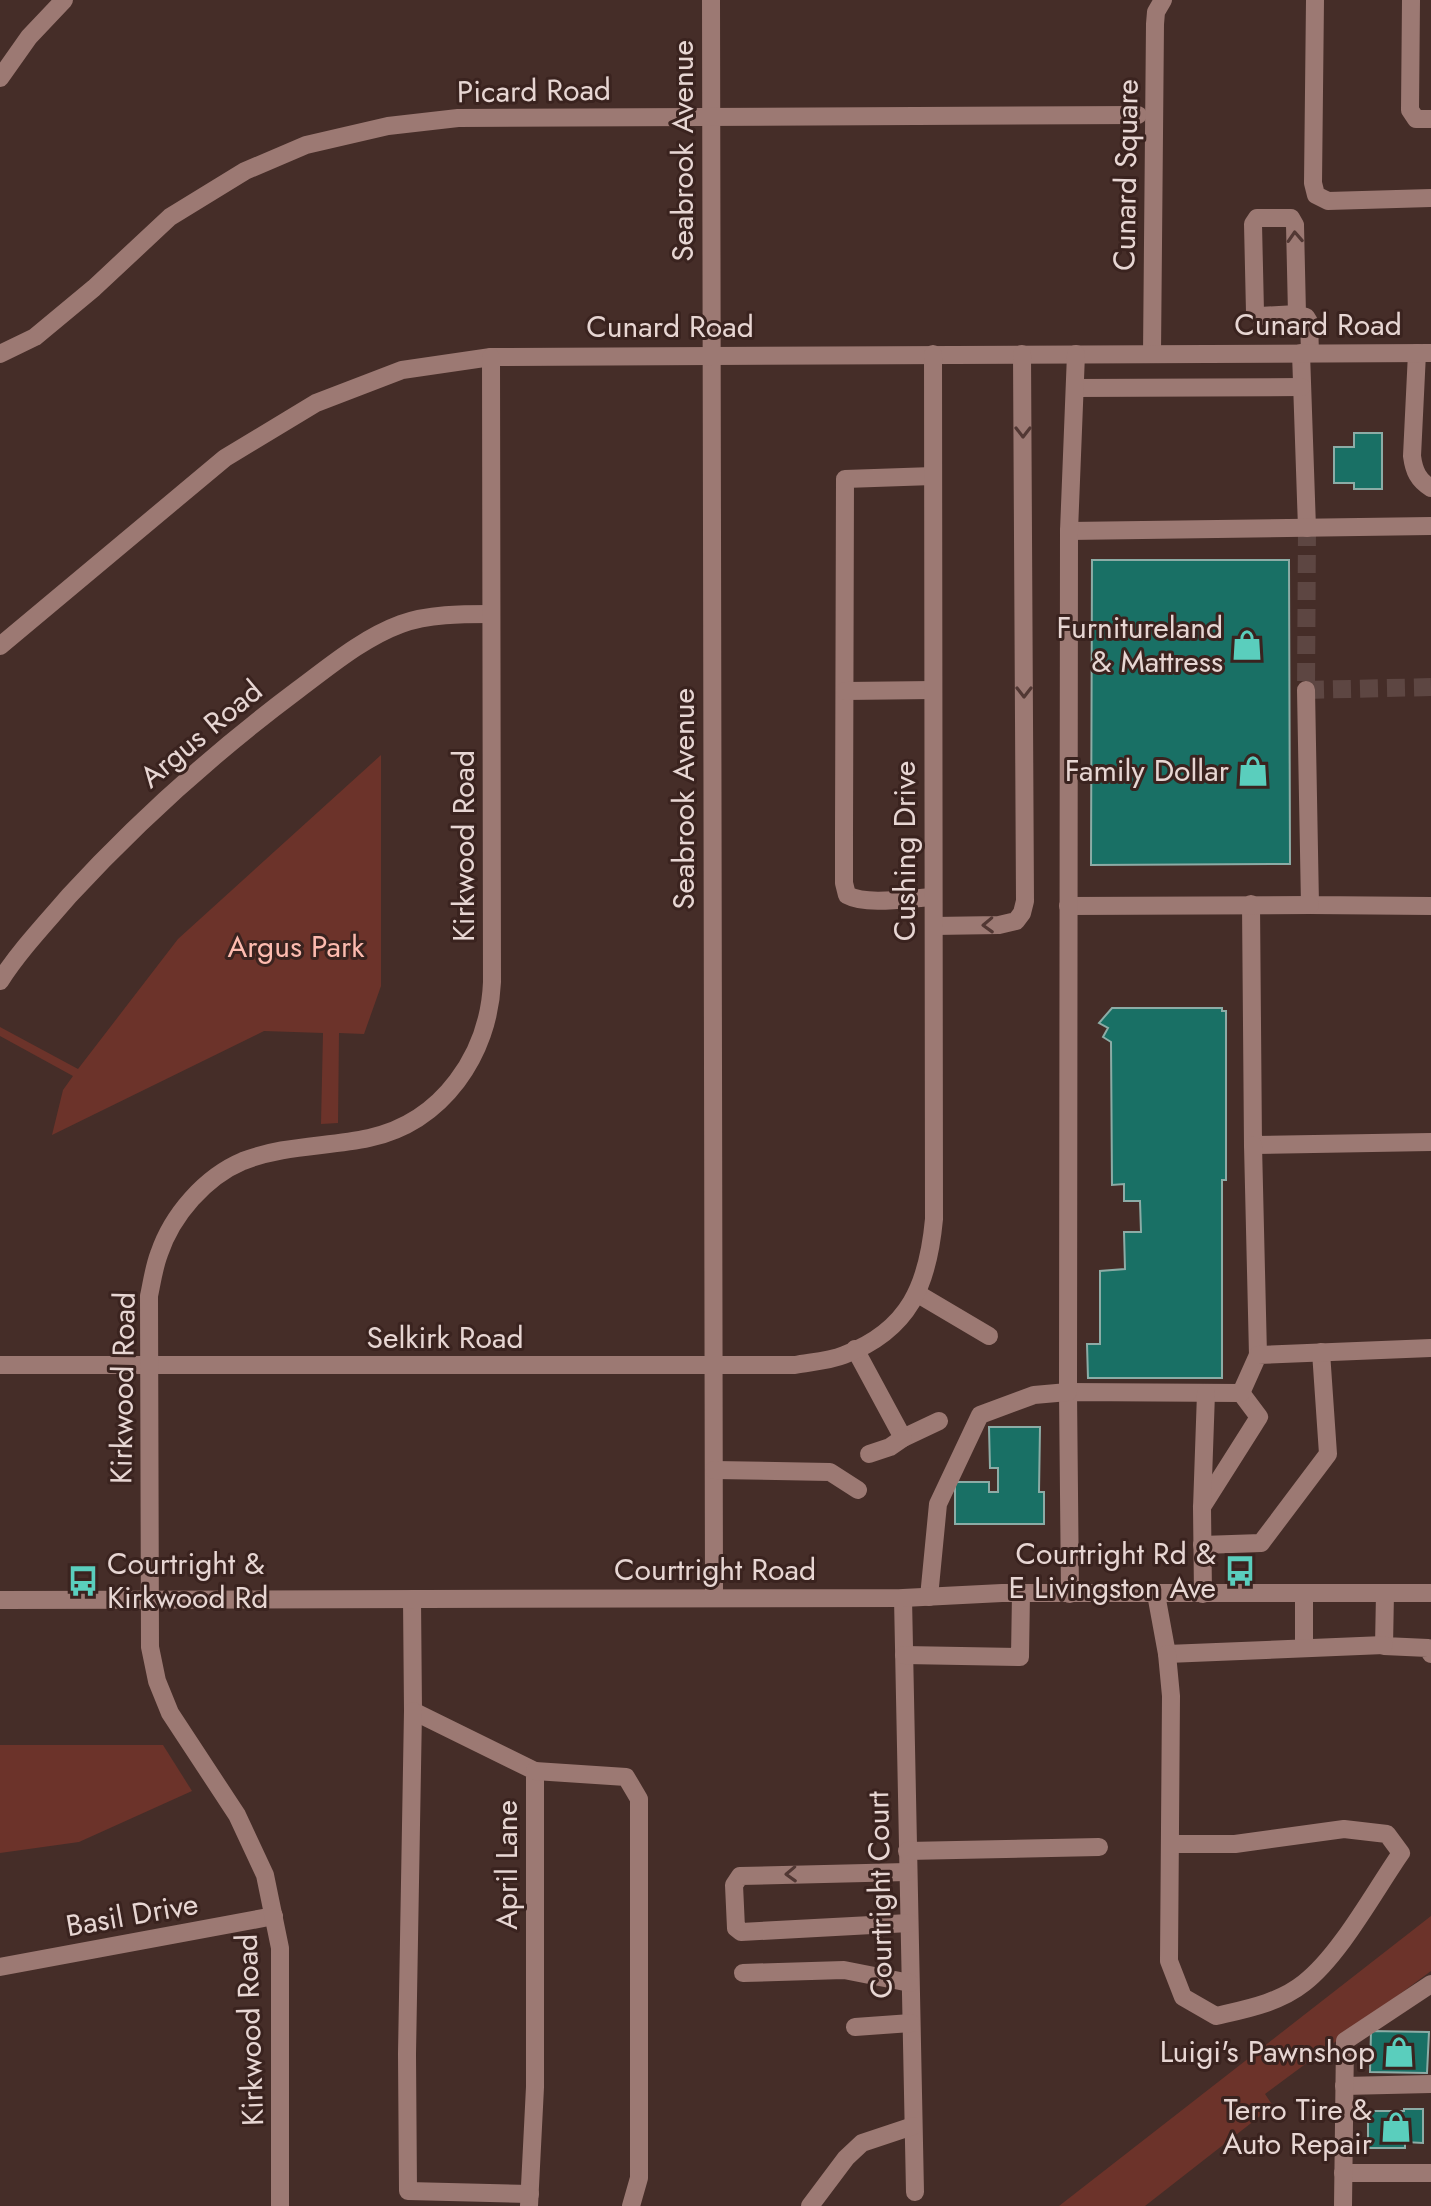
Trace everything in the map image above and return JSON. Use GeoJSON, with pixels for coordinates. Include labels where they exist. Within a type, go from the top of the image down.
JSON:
{"type":"FeatureCollection","features":[{"type":"Feature","properties":{"kind":"street"},"geometry":{"type":"LineString","coordinates":[[0,78],[29,37],[64,0]]}},
{"type":"Feature","properties":{"kind":"street","name":"Seabrook Avenue"},"geometry":{"type":"LineString","coordinates":[[711,0],[714,1598]]}},
{"type":"Feature","properties":{"kind":"street","name":"Cunard Square"},"geometry":{"type":"LineString","coordinates":[[1152,354],[1155,24],[1156,12],[1163,0]]}},
{"type":"Feature","properties":{"kind":"street"},"geometry":{"type":"LineString","coordinates":[[1315,0],[1313,183],[1316,195],[1328,201],[1431,198]]}},
{"type":"Feature","properties":{"kind":"street"},"geometry":{"type":"LineString","coordinates":[[1411,0],[1410,110],[1416,119],[1431,119]]}},
{"type":"Feature","properties":{"kind":"street","name":"Picard Road"},"geometry":{"type":"LineString","coordinates":[[0,354],[35,337],[94,288],[170,217],[245,171],[306,145],[388,126],[458,118],[1138,115]]}},
{"type":"Feature","properties":{"kind":"street"},"geometry":{"type":"LineString","coordinates":[[1297,314],[1295,225],[1291,218],[1257,218],[1253,224],[1255,312],[1260,316],[1297,314],[1306,317],[1309,322],[1302,387],[1307,528]]}},
{"type":"Feature","properties":{"kind":"street"},"geometry":{"type":"LineString","coordinates":[[1424,353],[1423,394],[1412,456],[1421,482],[1431,488]]}},
{"type":"Feature","properties":{"kind":"street","name":"Cunard Road"},"geometry":{"type":"LineString","coordinates":[[0,646],[225,458],[316,403],[402,370],[491,357],[1424,353]]}},
{"type":"Feature","properties":{"kind":"street","name":"Cushing Drive"},"geometry":{"type":"LineString","coordinates":[[885,1334],[918,1294],[930,1260],[934,1219],[933,354]]}},
{"type":"Feature","properties":{"kind":"street"},"geometry":{"type":"LineString","coordinates":[[934,926],[999,925],[1016,921],[1025,901],[1022,354]]}},
{"type":"Feature","properties":{"kind":"street"},"geometry":{"type":"LineString","coordinates":[[1070,1594],[1069,531],[1076,354]]}},
{"type":"Feature","properties":{"kind":"street","name":"Kirkwood Road"},"geometry":{"type":"LineString","coordinates":[[280,2206],[280,1948],[265,1875],[242,1825],[170,1713],[157,1681],[150,1647],[149,1296],[159,1254],[177,1216],[205,1185],[240,1162],[283,1148],[373,1138],[410,1122],[446,1097],[480,1044],[491,1004],[492,982],[491,357]]}},
{"type":"Feature","properties":{"kind":"street"},"geometry":{"type":"LineString","coordinates":[[1075,388],[1302,387]]}},
{"type":"Feature","properties":{"kind":"street"},"geometry":{"type":"LineString","coordinates":[[933,476],[845,479],[844,883],[847,895],[856,900],[933,897]]}},
{"type":"Feature","properties":{"kind":"street"},"geometry":{"type":"LineString","coordinates":[[1069,531],[1431,526]]}},
{"type":"Feature","properties":{"kind":"street","name":"Argus Road"},"geometry":{"type":"LineString","coordinates":[[0,981],[19,952],[110,851],[211,759],[291,695],[349,652],[402,623],[462,614],[491,614]]}},
{"type":"Feature","properties":{"kind":"street"},"geometry":{"type":"LineString","coordinates":[[845,691],[933,690]]}},
{"type":"Feature","properties":{"kind":"street"},"geometry":{"type":"LineString","coordinates":[[1306,690],[1310,905]]}},
{"type":"Feature","properties":{"kind":"street"},"geometry":{"type":"LineString","coordinates":[[1241,1393],[1258,1355],[1251,904]]}},
{"type":"Feature","properties":{"kind":"street"},"geometry":{"type":"LineString","coordinates":[[1068,906],[1431,906]]}},
{"type":"Feature","properties":{"kind":"street"},"geometry":{"type":"LineString","coordinates":[[1253,1145],[1431,1142]]}},
{"type":"Feature","properties":{"kind":"street"},"geometry":{"type":"LineString","coordinates":[[918,1294],[989,1336]]}},
{"type":"Feature","properties":{"kind":"street","name":"Selkirk Road"},"geometry":{"type":"LineString","coordinates":[[0,1365],[795,1365],[843,1355],[885,1334]]}},
{"type":"Feature","properties":{"kind":"street"},"geometry":{"type":"LineString","coordinates":[[1258,1355],[1431,1348]]}},
{"type":"Feature","properties":{"kind":"street"},"geometry":{"type":"LineString","coordinates":[[855,1349],[903,1438]]}},
{"type":"Feature","properties":{"kind":"street"},"geometry":{"type":"LineString","coordinates":[[1202,1545],[1261,1543],[1328,1454],[1321,1352]]}},
{"type":"Feature","properties":{"kind":"street"},"geometry":{"type":"LineString","coordinates":[[929,1597],[938,1504],[980,1415],[1034,1395],[1068,1392],[1241,1393]]}},
{"type":"Feature","properties":{"kind":"street"},"geometry":{"type":"LineString","coordinates":[[1203,1594],[1206,1393]]}},
{"type":"Feature","properties":{"kind":"street"},"geometry":{"type":"LineString","coordinates":[[1202,1508],[1259,1417],[1241,1393]]}},
{"type":"Feature","properties":{"kind":"street"},"geometry":{"type":"LineString","coordinates":[[869,1454],[890,1447],[939,1421]]}},
{"type":"Feature","properties":{"kind":"street"},"geometry":{"type":"LineString","coordinates":[[714,1470],[830,1472],[858,1490]]}},
{"type":"Feature","properties":{"kind":"street"},"geometry":{"type":"LineString","coordinates":[[904,1655],[1020,1657],[1021,1593]]}},
{"type":"Feature","properties":{"kind":"street","name":"Courtright Road"},"geometry":{"type":"LineString","coordinates":[[0,1600],[903,1598],[1021,1593],[1431,1593]]}},
{"type":"Feature","properties":{"kind":"street"},"geometry":{"type":"LineString","coordinates":[[1304,1593],[1304,1648]]}},
{"type":"Feature","properties":{"kind":"street"},"geometry":{"type":"LineString","coordinates":[[1384,1645],[1385,1593]]}},
{"type":"Feature","properties":{"kind":"street"},"geometry":{"type":"LineString","coordinates":[[1156,1594],[1171,1696],[1169,1961],[1183,1997],[1216,2016],[1258,2007],[1303,1984],[1332,1953],[1401,1853],[1387,1834],[1344,1829],[1235,1844],[1170,1844]]}},
{"type":"Feature","properties":{"kind":"street","name":"Courtright Court"},"geometry":{"type":"LineString","coordinates":[[903,1598],[915,2192]]}},
{"type":"Feature","properties":{"kind":"street"},"geometry":{"type":"LineString","coordinates":[[412,1599],[408,2199],[530,2200]]}},
{"type":"Feature","properties":{"kind":"street"},"geometry":{"type":"LineString","coordinates":[[1167,1654],[1384,1645],[1428,1648],[1431,1654]]}},
{"type":"Feature","properties":{"kind":"street","name":"April Lane"},"geometry":{"type":"LineString","coordinates":[[413,1711],[535,1771],[535,2087],[530,2200]]}},
{"type":"Feature","properties":{"kind":"street"},"geometry":{"type":"LineString","coordinates":[[535,1771],[626,1777],[639,1799],[639,2178],[631,2206]]}},
{"type":"Feature","properties":{"kind":"street"},"geometry":{"type":"LineString","coordinates":[[907,1851],[1099,1847]]}},
{"type":"Feature","properties":{"kind":"street"},"geometry":{"type":"LineString","coordinates":[[907,1872],[737,1878],[734,1885],[736,1928],[741,1932],[909,1923]]}},
{"type":"Feature","properties":{"kind":"street","name":"Basil Drive"},"geometry":{"type":"LineString","coordinates":[[0,1967],[274,1916]]}},
{"type":"Feature","properties":{"kind":"street"},"geometry":{"type":"LineString","coordinates":[[743,1973],[844,1970],[910,1983]]}},
{"type":"Feature","properties":{"kind":"street"},"geometry":{"type":"LineString","coordinates":[[1343,2206],[1345,2041],[1431,1984]]}},
{"type":"Feature","properties":{"kind":"street"},"geometry":{"type":"LineString","coordinates":[[855,2027],[911,2023]]}},
{"type":"Feature","properties":{"kind":"street"},"geometry":{"type":"LineString","coordinates":[[1344,2086],[1431,2084]]}},
{"type":"Feature","properties":{"kind":"street"},"geometry":{"type":"LineString","coordinates":[[810,2206],[846,2158],[862,2143],[913,2126]]}},
{"type":"Feature","properties":{"kind":"street"},"geometry":{"type":"LineString","coordinates":[[1343,2173],[1431,2173]]}},
{"type":"Feature","properties":{"kind":"green space","name":"Argus Park"},"geometry":{"type":"Polygon","coordinates":[[[381,755],[381,986],[364,1034],[339,1033],[338,1123],[321,1124],[323,1033],[264,1031],[52,1135],[63,1090],[73,1076],[0,1036],[0,1027],[78,1069],[178,939],[381,755]]]}},
{"type":"Feature","properties":{"kind":"green space"},"geometry":{"type":"Polygon","coordinates":[[[0,1745],[163,1745],[192,1791],[79,1842],[0,1853],[0,1745]]]}},
{"type":"Feature","properties":{"kind":"green space"},"geometry":{"type":"Polygon","coordinates":[[[1431,1916],[1431,1971],[1265,2094],[1273,2106],[1145,2206],[1059,2206],[1431,1916]]]}},
{"type":"Feature","properties":{"kind":"building"},"geometry":{"type":"Polygon","coordinates":[[[1354,433],[1382,433],[1382,489],[1354,489],[1354,483],[1334,483],[1334,447],[1354,447],[1354,433]]]}},
{"type":"Feature","properties":{"kind":"building"},"geometry":{"type":"Polygon","coordinates":[[[1092,560],[1289,560],[1290,864],[1091,865],[1092,560]]]}},
{"type":"Feature","properties":{"kind":"building"},"geometry":{"type":"Polygon","coordinates":[[[1112,1008],[1222,1008],[1226,1011],[1222,1378],[1088,1378],[1087,1344],[1100,1344],[1100,1271],[1125,1269],[1124,1232],[1141,1232],[1140,1201],[1124,1201],[1124,1184],[1112,1185],[1111,1042],[1103,1037],[1108,1028],[1099,1023],[1112,1008]]]}},
{"type":"Feature","properties":{"kind":"building"},"geometry":{"type":"Polygon","coordinates":[[[989,1427],[1040,1427],[1039,1492],[1044,1492],[1044,1524],[955,1524],[955,1482],[989,1482],[989,1492],[998,1492],[998,1468],[990,1468],[989,1427]]]}},
{"type":"Feature","properties":{"kind":"building","name":"Luigi's Pawnshop"},"geometry":{"type":"Polygon","coordinates":[[[1371,2031],[1429,2032],[1427,2073],[1370,2072],[1371,2031]]]}},
{"type":"Feature","properties":{"kind":"building","name":"Terro Tire & Auto Repair"},"geometry":{"type":"Polygon","coordinates":[[[1423,2109],[1423,2143],[1405,2142],[1405,2148],[1368,2148],[1368,2111],[1423,2109]]]}},
{"type":"Feature","properties":{"kind":"tunnel"},"geometry":{"type":"LineString","coordinates":[[1307,528],[1306,690],[1431,687]]}},
{"type":"Feature","properties":{"kind":"place","name":"Furnitureland & Mattress"},"geometry":{"type":"Point","coordinates":[1247,645]}},
{"type":"Feature","properties":{"kind":"place","name":"Family Dollar"},"geometry":{"type":"Point","coordinates":[1253,771]}},
{"type":"Feature","properties":{"kind":"place","name":"Courtright Rd & E Livingston Ave"},"geometry":{"type":"Point","coordinates":[1240,1571]}},
{"type":"Feature","properties":{"kind":"place","name":"Courtright & Kirkwood Rd"},"geometry":{"type":"Point","coordinates":[83,1581]}},
{"type":"Feature","properties":{"kind":"place","name":"Luigi's Pawnshop"},"geometry":{"type":"Point","coordinates":[1399,2052]}},
{"type":"Feature","properties":{"kind":"place","name":"Terro Tire & Auto Repair"},"geometry":{"type":"Point","coordinates":[1396,2127]}}]}
